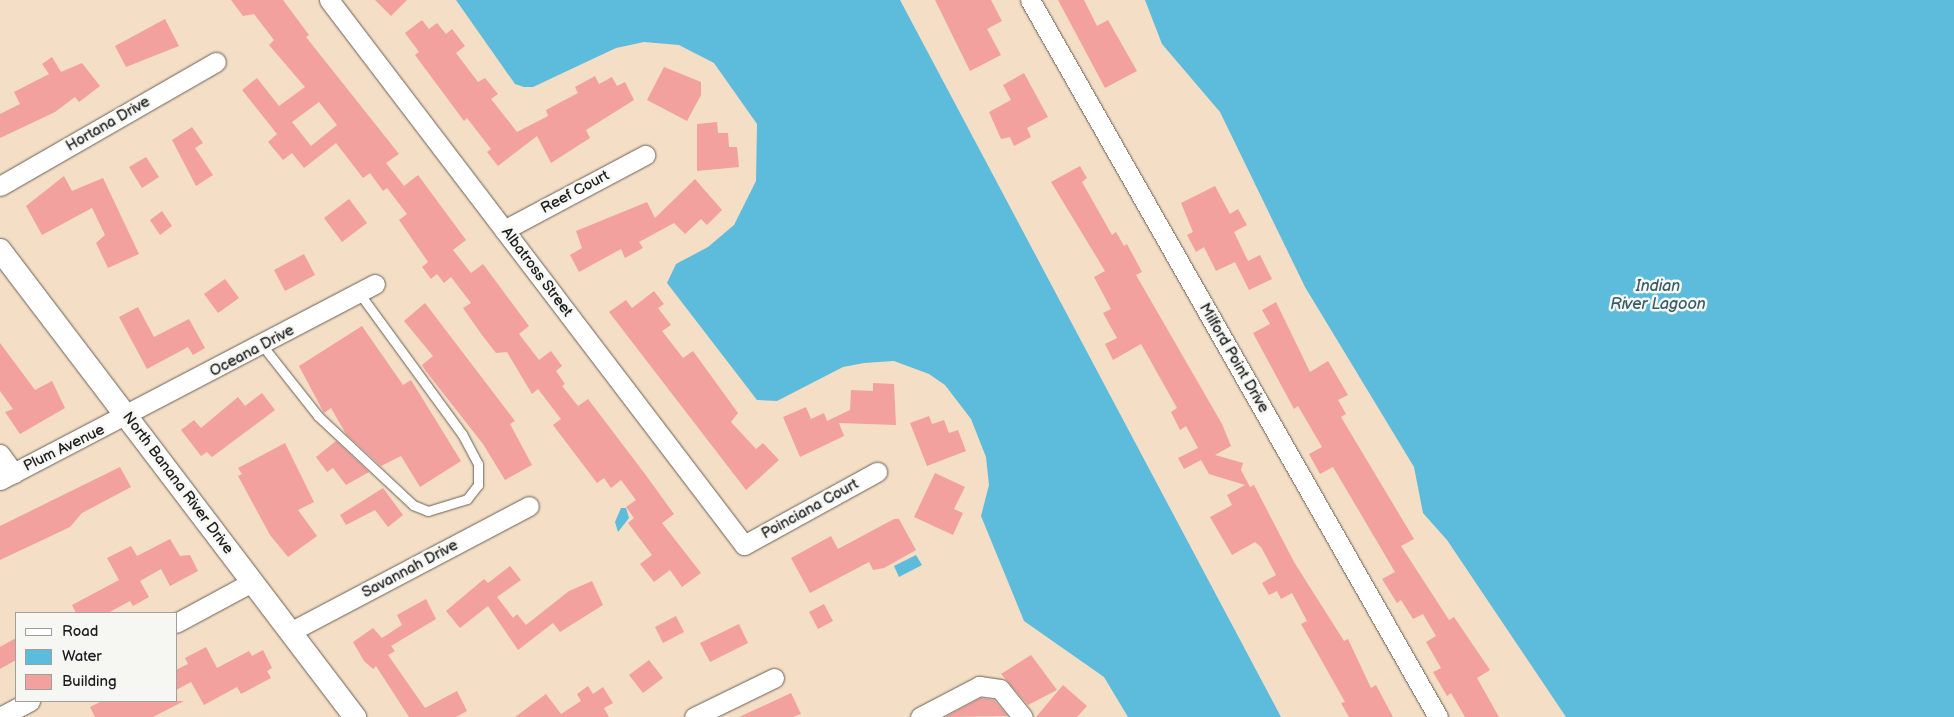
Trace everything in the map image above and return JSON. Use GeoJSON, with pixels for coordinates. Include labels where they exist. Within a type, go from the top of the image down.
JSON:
{"type":"FeatureCollection","features":[{"type":"Feature","properties":{"kind":"street","name":"Albatross Street"},"geometry":{"type":"LineString","coordinates":[[330,0],[744,546]]}},
{"type":"Feature","properties":{"kind":"street","name":"Milford Point Drive"},"geometry":{"type":"LineString","coordinates":[[1030,0],[1438,717]]}},
{"type":"Feature","properties":{"kind":"street","name":"Hortana Drive"},"geometry":{"type":"LineString","coordinates":[[0,186],[216,62]]}},
{"type":"Feature","properties":{"kind":"street","name":"Reef Court"},"geometry":{"type":"LineString","coordinates":[[504,230],[645,154]]}},
{"type":"Feature","properties":{"kind":"street","name":"North Banana River Drive"},"geometry":{"type":"LineString","coordinates":[[0,250],[355,717]]}},
{"type":"Feature","properties":{"kind":"street","name":"Oceana Drive"},"geometry":{"type":"LineString","coordinates":[[127,416],[262,346],[367,288]]}},
{"type":"Feature","properties":{"kind":"street","name":"Plum Avenue"},"geometry":{"type":"LineString","coordinates":[[7,477],[127,416]]}},
{"type":"Feature","properties":{"kind":"street"},"geometry":{"type":"LineString","coordinates":[[0,454],[7,477]]}},
{"type":"Feature","properties":{"kind":"street","name":"Poinciana Court"},"geometry":{"type":"LineString","coordinates":[[744,546],[877,472]]}},
{"type":"Feature","properties":{"kind":"street","name":"Savannah Drive"},"geometry":{"type":"LineString","coordinates":[[290,632],[529,506]]}},
{"type":"Feature","properties":{"kind":"street"},"geometry":{"type":"LineString","coordinates":[[178,622],[252,582]]}},
{"type":"Feature","properties":{"kind":"street"},"geometry":{"type":"LineString","coordinates":[[694,717],[774,678]]}},
{"type":"Feature","properties":{"kind":"street"},"geometry":{"type":"LineString","coordinates":[[920,717],[979,686],[1000,689],[1019,711]]}},
{"type":"Feature","properties":{"kind":"street"},"geometry":{"type":"LineString","coordinates":[[0,717],[28,702]]}},
{"type":"Feature","properties":{"kind":"lane"},"geometry":{"type":"LineString","coordinates":[[262,346],[318,416],[413,505],[428,511],[467,500],[478,485],[478,464],[462,434],[367,288]]}},
{"type":"Feature","properties":{"kind":"water"},"geometry":{"type":"Polygon","coordinates":[[[456,0],[900,0],[1281,717],[1128,717],[1104,677],[1024,621],[981,516],[989,485],[986,457],[971,419],[945,385],[929,374],[894,361],[864,363],[843,367],[777,401],[757,400],[667,283],[676,264],[708,247],[734,225],[756,181],[757,124],[714,63],[679,45],[644,42],[616,48],[533,87],[524,87],[515,84],[456,0]]]}},
{"type":"Feature","properties":{"kind":"water","name":"Indian River Lagoon"},"geometry":{"type":"Polygon","coordinates":[[[1145,0],[1954,0],[1954,717],[1566,717],[1447,540],[1423,513],[1414,467],[1305,287],[1220,112],[1162,44],[1145,0]]]}},
{"type":"Feature","properties":{"kind":"water"},"geometry":{"type":"Polygon","coordinates":[[[621,508],[626,508],[629,518],[618,532],[615,522],[621,508]]]}},
{"type":"Feature","properties":{"kind":"water"},"geometry":{"type":"Polygon","coordinates":[[[916,555],[922,565],[899,577],[894,566],[916,555]]]}},
{"type":"Feature","properties":{"kind":"building"},"geometry":{"type":"Polygon","coordinates":[[[231,0],[283,0],[309,35],[306,37],[399,154],[386,163],[404,186],[418,175],[466,240],[453,250],[471,273],[483,264],[529,326],[519,334],[539,360],[551,351],[562,366],[556,371],[565,384],[562,386],[578,406],[588,399],[645,474],[674,514],[662,523],[701,573],[682,587],[670,570],[654,582],[640,564],[652,555],[628,523],[634,518],[626,507],[636,500],[621,480],[611,488],[604,478],[597,483],[553,425],[561,419],[538,389],[532,394],[507,352],[496,353],[482,335],[463,308],[471,303],[451,277],[444,283],[437,274],[431,279],[422,267],[428,262],[399,220],[407,214],[387,188],[383,191],[370,173],[363,178],[336,143],[304,168],[292,153],[283,160],[268,142],[277,134],[242,90],[257,78],[279,106],[305,87],[269,45],[274,40],[254,14],[243,16],[231,0]],[[319,102],[292,122],[311,146],[337,125],[319,102]]]}},
{"type":"Feature","properties":{"kind":"building"},"geometry":{"type":"Polygon","coordinates":[[[375,0],[407,0],[391,16],[375,0]]]}},
{"type":"Feature","properties":{"kind":"building"},"geometry":{"type":"Polygon","coordinates":[[[935,0],[991,0],[1002,21],[987,29],[1001,55],[970,71],[935,0]]]}},
{"type":"Feature","properties":{"kind":"building"},"geometry":{"type":"Polygon","coordinates":[[[1058,0],[1084,0],[1097,26],[1108,20],[1137,71],[1105,88],[1058,0]]]}},
{"type":"Feature","properties":{"kind":"building"},"geometry":{"type":"Polygon","coordinates":[[[165,19],[179,46],[126,67],[115,46],[165,19]]]}},
{"type":"Feature","properties":{"kind":"building"},"geometry":{"type":"Polygon","coordinates":[[[422,20],[429,29],[437,23],[446,34],[452,29],[465,46],[456,53],[478,82],[485,78],[498,94],[491,99],[517,132],[548,116],[546,110],[578,93],[575,87],[595,76],[599,84],[612,77],[617,86],[625,82],[634,100],[586,130],[590,138],[551,163],[537,136],[498,166],[487,152],[491,149],[467,118],[464,121],[415,55],[419,52],[405,33],[422,20]]]}},
{"type":"Feature","properties":{"kind":"building"},"geometry":{"type":"Polygon","coordinates":[[[52,57],[61,72],[82,63],[100,86],[79,102],[75,97],[55,112],[0,138],[0,114],[20,104],[14,92],[49,74],[42,64],[52,57]]]}},
{"type":"Feature","properties":{"kind":"building"},"geometry":{"type":"Polygon","coordinates":[[[664,67],[701,82],[701,95],[687,121],[647,100],[664,67]]]}},
{"type":"Feature","properties":{"kind":"building"},"geometry":{"type":"Polygon","coordinates":[[[1024,73],[1048,117],[1027,128],[1031,137],[1014,146],[1010,137],[1001,139],[989,112],[1011,100],[1003,85],[1024,73]]]}},
{"type":"Feature","properties":{"kind":"building"},"geometry":{"type":"Polygon","coordinates":[[[717,122],[718,133],[728,133],[729,147],[737,147],[739,167],[697,171],[697,124],[717,122]]]}},
{"type":"Feature","properties":{"kind":"building"},"geometry":{"type":"Polygon","coordinates":[[[192,127],[203,143],[195,148],[213,175],[196,186],[172,140],[192,127]]]}},
{"type":"Feature","properties":{"kind":"building"},"geometry":{"type":"Polygon","coordinates":[[[146,157],[159,177],[142,188],[129,167],[146,157]]]}},
{"type":"Feature","properties":{"kind":"building"},"geometry":{"type":"Polygon","coordinates":[[[1080,166],[1087,178],[1082,182],[1112,235],[1116,232],[1124,246],[1127,244],[1142,272],[1136,275],[1222,424],[1231,446],[1215,455],[1243,463],[1241,470],[1250,487],[1254,485],[1294,562],[1344,641],[1348,639],[1371,688],[1376,685],[1393,717],[1349,717],[1341,703],[1345,702],[1301,624],[1307,621],[1292,593],[1281,599],[1277,591],[1269,595],[1262,583],[1276,575],[1261,547],[1255,542],[1232,555],[1210,517],[1232,505],[1227,495],[1245,485],[1209,474],[1201,460],[1184,469],[1178,458],[1198,448],[1186,426],[1180,430],[1171,412],[1177,408],[1141,344],[1113,360],[1105,344],[1117,338],[1103,313],[1111,309],[1094,277],[1105,271],[1051,182],[1080,166]]]}},
{"type":"Feature","properties":{"kind":"building"},"geometry":{"type":"Polygon","coordinates":[[[64,176],[72,191],[103,178],[139,254],[108,268],[96,243],[105,235],[92,208],[42,235],[26,206],[64,176]]]}},
{"type":"Feature","properties":{"kind":"building"},"geometry":{"type":"Polygon","coordinates":[[[695,179],[722,210],[707,225],[701,219],[685,234],[674,223],[639,242],[643,248],[625,258],[621,249],[579,272],[570,255],[582,248],[576,231],[647,202],[655,218],[695,179]]]}},
{"type":"Feature","properties":{"kind":"building"},"geometry":{"type":"Polygon","coordinates":[[[1215,186],[1230,214],[1238,209],[1247,225],[1234,232],[1248,261],[1260,255],[1272,279],[1249,290],[1235,262],[1216,271],[1204,247],[1196,252],[1187,235],[1193,232],[1181,203],[1215,186]]]}},
{"type":"Feature","properties":{"kind":"building"},"geometry":{"type":"Polygon","coordinates":[[[349,199],[367,223],[342,242],[324,218],[349,199]]]}},
{"type":"Feature","properties":{"kind":"building"},"geometry":{"type":"Polygon","coordinates":[[[162,211],[172,226],[160,235],[150,220],[162,211]]]}},
{"type":"Feature","properties":{"kind":"building"},"geometry":{"type":"Polygon","coordinates":[[[304,254],[315,275],[285,291],[274,270],[304,254]]]}},
{"type":"Feature","properties":{"kind":"building"},"geometry":{"type":"Polygon","coordinates":[[[225,279],[239,298],[218,313],[204,294],[225,279]]]}},
{"type":"Feature","properties":{"kind":"building"},"geometry":{"type":"Polygon","coordinates":[[[654,291],[664,304],[658,308],[671,325],[662,331],[683,358],[693,351],[738,413],[731,422],[756,449],[763,443],[779,460],[746,490],[609,312],[626,300],[632,308],[654,291]]]}},
{"type":"Feature","properties":{"kind":"building"},"geometry":{"type":"Polygon","coordinates":[[[1276,302],[1310,372],[1328,361],[1348,395],[1338,400],[1346,414],[1341,417],[1414,539],[1401,546],[1449,620],[1454,617],[1490,670],[1477,678],[1499,717],[1465,717],[1451,693],[1447,696],[1433,672],[1441,668],[1426,642],[1436,636],[1423,614],[1413,619],[1401,600],[1397,603],[1382,579],[1395,572],[1333,467],[1320,474],[1309,454],[1322,447],[1298,406],[1294,409],[1253,333],[1270,324],[1262,310],[1276,302]]]}},
{"type":"Feature","properties":{"kind":"building"},"geometry":{"type":"Polygon","coordinates":[[[425,303],[515,421],[510,424],[532,465],[505,480],[483,444],[422,365],[433,356],[404,321],[425,303]]]}},
{"type":"Feature","properties":{"kind":"building"},"geometry":{"type":"Polygon","coordinates":[[[138,307],[154,337],[189,319],[205,348],[193,355],[188,347],[147,369],[119,317],[138,307]]]}},
{"type":"Feature","properties":{"kind":"building"},"geometry":{"type":"Polygon","coordinates":[[[362,326],[403,385],[411,380],[461,461],[420,487],[401,456],[381,466],[346,434],[331,408],[324,413],[299,366],[362,326]]]}},
{"type":"Feature","properties":{"kind":"building"},"geometry":{"type":"Polygon","coordinates":[[[0,343],[35,390],[52,381],[65,408],[20,434],[5,412],[13,409],[0,391],[0,343]]]}},
{"type":"Feature","properties":{"kind":"building"},"geometry":{"type":"Polygon","coordinates":[[[873,383],[894,384],[896,425],[839,423],[844,436],[800,457],[783,417],[806,407],[811,419],[824,413],[827,421],[850,410],[851,390],[873,391],[873,383]]]}},
{"type":"Feature","properties":{"kind":"building"},"geometry":{"type":"Polygon","coordinates":[[[262,393],[275,410],[212,457],[207,452],[201,456],[181,430],[194,420],[201,428],[238,397],[245,406],[262,393]]]}},
{"type":"Feature","properties":{"kind":"building"},"geometry":{"type":"Polygon","coordinates":[[[929,416],[932,424],[944,420],[949,433],[958,430],[966,451],[927,466],[910,423],[929,416]]]}},
{"type":"Feature","properties":{"kind":"building"},"geometry":{"type":"Polygon","coordinates":[[[336,441],[369,472],[346,485],[333,468],[327,472],[316,457],[336,441]]]}},
{"type":"Feature","properties":{"kind":"building"},"geometry":{"type":"Polygon","coordinates":[[[285,443],[314,502],[298,510],[317,536],[288,557],[270,535],[238,476],[242,474],[238,468],[285,443]]]}},
{"type":"Feature","properties":{"kind":"building"},"geometry":{"type":"Polygon","coordinates":[[[120,467],[131,487],[82,513],[70,527],[0,560],[0,526],[120,467]]]}},
{"type":"Feature","properties":{"kind":"building"},"geometry":{"type":"Polygon","coordinates":[[[935,473],[965,487],[954,509],[963,513],[953,535],[914,517],[935,473]]]}},
{"type":"Feature","properties":{"kind":"building"},"geometry":{"type":"Polygon","coordinates":[[[383,488],[403,515],[388,527],[375,510],[346,525],[340,515],[383,488]]]}},
{"type":"Feature","properties":{"kind":"building"},"geometry":{"type":"Polygon","coordinates":[[[894,519],[899,519],[916,550],[884,568],[873,570],[869,562],[810,593],[791,558],[831,536],[838,549],[894,519]]]}},
{"type":"Feature","properties":{"kind":"building"},"geometry":{"type":"Polygon","coordinates":[[[170,539],[180,556],[190,555],[198,571],[170,586],[161,569],[140,581],[149,597],[133,606],[130,601],[110,612],[76,612],[72,605],[119,580],[107,558],[131,546],[137,556],[170,539]]]}},
{"type":"Feature","properties":{"kind":"building"},"geometry":{"type":"Polygon","coordinates":[[[510,566],[521,580],[497,597],[513,618],[517,614],[526,625],[569,591],[592,581],[603,605],[560,632],[553,623],[518,650],[488,606],[460,628],[446,611],[484,579],[488,583],[510,566]]]}},
{"type":"Feature","properties":{"kind":"building"},"geometry":{"type":"Polygon","coordinates":[[[426,599],[436,619],[391,646],[395,651],[388,655],[425,708],[457,691],[467,711],[456,717],[409,717],[376,666],[373,669],[364,661],[353,642],[373,628],[382,638],[402,625],[397,615],[426,599]]]}},
{"type":"Feature","properties":{"kind":"building"},"geometry":{"type":"Polygon","coordinates":[[[824,604],[833,621],[818,629],[809,612],[824,604]]]}},
{"type":"Feature","properties":{"kind":"building"},"geometry":{"type":"Polygon","coordinates":[[[676,616],[684,632],[663,643],[655,627],[676,616]]]}},
{"type":"Feature","properties":{"kind":"building"},"geometry":{"type":"Polygon","coordinates":[[[739,624],[748,643],[710,662],[700,643],[739,624]]]}},
{"type":"Feature","properties":{"kind":"building"},"geometry":{"type":"Polygon","coordinates":[[[15,639],[15,661],[0,669],[0,647],[15,639]]]}},
{"type":"Feature","properties":{"kind":"building"},"geometry":{"type":"Polygon","coordinates":[[[206,647],[217,668],[249,651],[252,656],[263,650],[272,668],[267,671],[271,678],[241,694],[237,687],[204,705],[191,682],[178,689],[178,669],[188,664],[185,658],[206,647]]]}},
{"type":"Feature","properties":{"kind":"building"},"geometry":{"type":"Polygon","coordinates":[[[1031,655],[1057,690],[1028,705],[1001,674],[1031,655]]]}},
{"type":"Feature","properties":{"kind":"building"},"geometry":{"type":"Polygon","coordinates":[[[649,660],[663,678],[643,693],[629,675],[649,660]]]}},
{"type":"Feature","properties":{"kind":"building"},"geometry":{"type":"Polygon","coordinates":[[[1063,685],[1087,706],[1077,717],[1036,717],[1063,685]]]}},
{"type":"Feature","properties":{"kind":"building"},"geometry":{"type":"Polygon","coordinates":[[[588,686],[593,694],[603,687],[613,703],[604,708],[609,717],[515,717],[546,694],[561,714],[581,701],[577,694],[588,686]]]}},
{"type":"Feature","properties":{"kind":"building"},"geometry":{"type":"Polygon","coordinates":[[[791,693],[801,714],[793,717],[739,717],[791,693]]]}},
{"type":"Feature","properties":{"kind":"building"},"geometry":{"type":"Polygon","coordinates":[[[981,698],[994,700],[1008,716],[945,717],[981,698]]]}},
{"type":"Feature","properties":{"kind":"building"},"geometry":{"type":"Polygon","coordinates":[[[184,701],[153,717],[95,717],[90,707],[100,702],[184,701]]]}}]}
